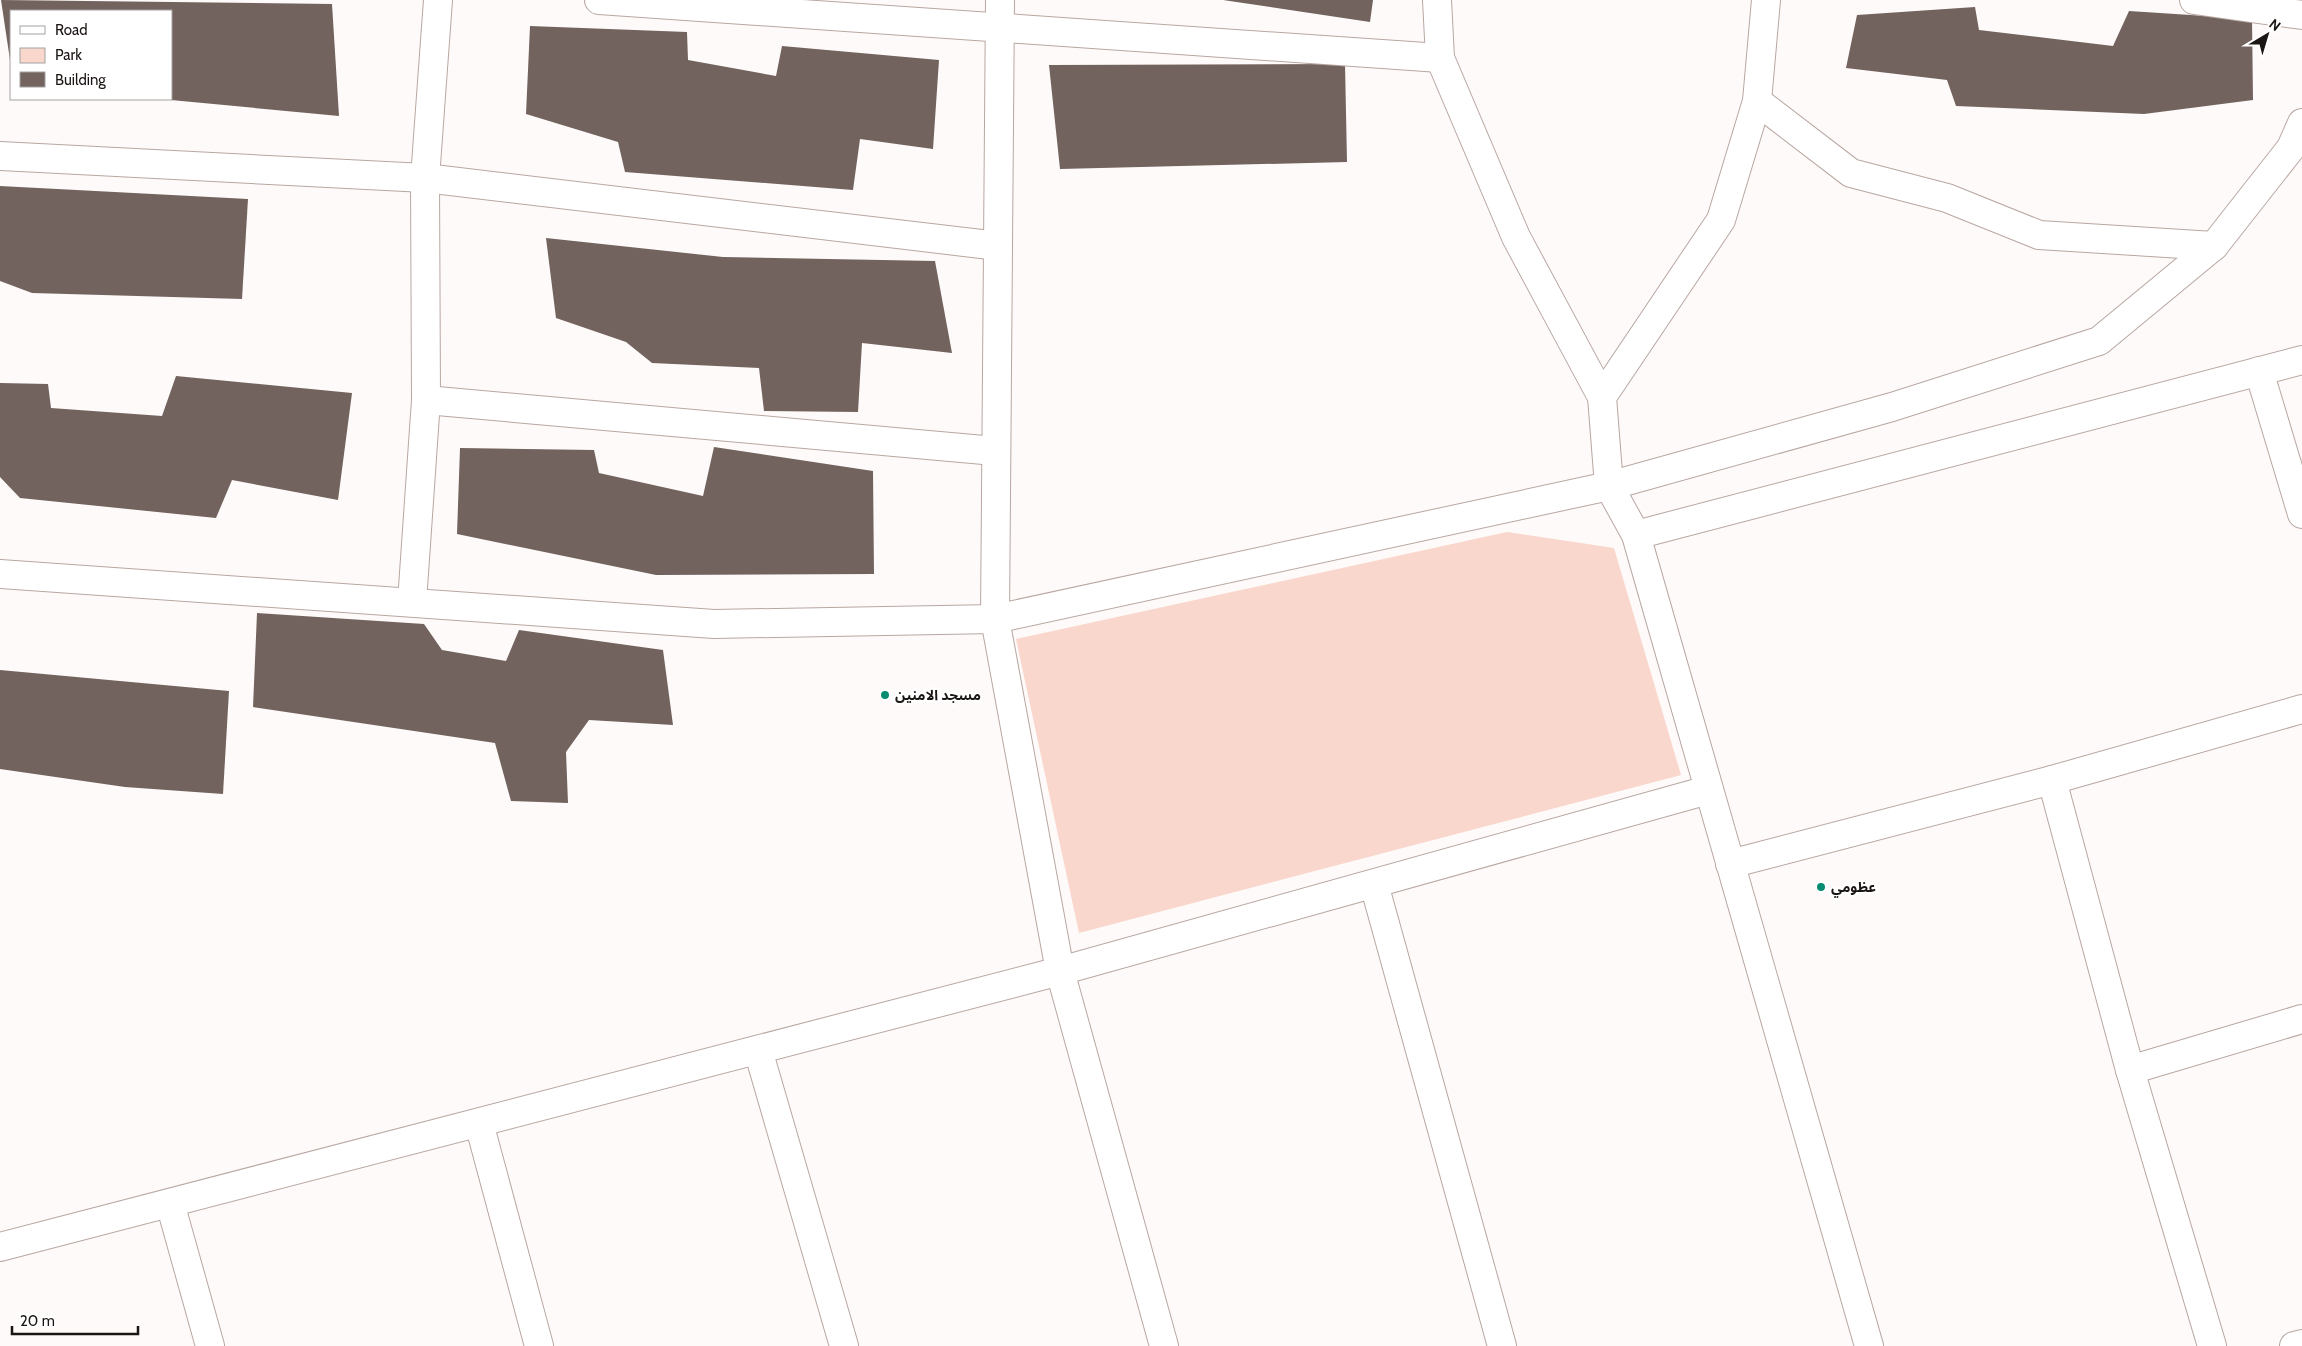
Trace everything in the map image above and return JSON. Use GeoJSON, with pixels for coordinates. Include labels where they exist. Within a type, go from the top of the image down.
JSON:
{"type":"FeatureCollection","features":[{"type":"Feature","properties":{"kind":"street"},"geometry":{"type":"LineString","coordinates":[[412,602],[426,400],[425,178],[438,0]]}},
{"type":"Feature","properties":{"kind":"street"},"geometry":{"type":"LineString","coordinates":[[599,0],[1440,58]]}},
{"type":"Feature","properties":{"kind":"street"},"geometry":{"type":"LineString","coordinates":[[1000,0],[994,619],[1060,971],[1164,1346]]}},
{"type":"Feature","properties":{"kind":"street"},"geometry":{"type":"LineString","coordinates":[[1437,0],[1440,58],[1516,237],[1602,396],[1609,486],[1636,535],[1869,1346]]}},
{"type":"Feature","properties":{"kind":"street"},"geometry":{"type":"LineString","coordinates":[[1602,396],[1721,220],[1757,101],[1766,0]]}},
{"type":"Feature","properties":{"kind":"street"},"geometry":{"type":"LineString","coordinates":[[2194,0],[2302,15]]}},
{"type":"Feature","properties":{"kind":"street"},"geometry":{"type":"LineString","coordinates":[[1757,101],[1851,173],[1948,198],[2039,234],[2214,246]]}},
{"type":"Feature","properties":{"kind":"street"},"geometry":{"type":"LineString","coordinates":[[0,574],[714,624],[994,619],[1609,486],[1892,407],[2099,341],[2214,246],[2291,148],[2302,123]]}},
{"type":"Feature","properties":{"kind":"street"},"geometry":{"type":"LineString","coordinates":[[0,156],[425,178],[998,246]]}},
{"type":"Feature","properties":{"kind":"street"},"geometry":{"type":"LineString","coordinates":[[1636,535],[2302,360]]}},
{"type":"Feature","properties":{"kind":"street"},"geometry":{"type":"LineString","coordinates":[[2260,371],[2302,514]]}},
{"type":"Feature","properties":{"kind":"street"},"geometry":{"type":"LineString","coordinates":[[426,400],[996,451]]}},
{"type":"Feature","properties":{"kind":"street"},"geometry":{"type":"LineString","coordinates":[[1730,864],[2052,780],[2302,709]]}},
{"type":"Feature","properties":{"kind":"street"},"geometry":{"type":"LineString","coordinates":[[2052,780],[2130,1070],[2212,1346]]}},
{"type":"Feature","properties":{"kind":"street"},"geometry":{"type":"LineString","coordinates":[[0,1247],[1060,971],[1708,790]]}},
{"type":"Feature","properties":{"kind":"street"},"geometry":{"type":"LineString","coordinates":[[1374,884],[1502,1346]]}},
{"type":"Feature","properties":{"kind":"street"},"geometry":{"type":"LineString","coordinates":[[2130,1070],[2302,1019]]}},
{"type":"Feature","properties":{"kind":"street"},"geometry":{"type":"LineString","coordinates":[[758,1050],[844,1346]]}},
{"type":"Feature","properties":{"kind":"street"},"geometry":{"type":"LineString","coordinates":[[479,1123],[539,1346]]}},
{"type":"Feature","properties":{"kind":"street"},"geometry":{"type":"LineString","coordinates":[[170,1203],[210,1346]]}},
{"type":"Feature","properties":{"kind":"street"},"geometry":{"type":"LineString","coordinates":[[2294,1346],[2302,1344]]}},
{"type":"Feature","properties":{"kind":"green space"},"geometry":{"type":"Polygon","coordinates":[[[1507,532],[1614,548],[1681,775],[1079,933],[1016,639],[1507,532]]]}},
{"type":"Feature","properties":{"kind":"building"},"geometry":{"type":"Polygon","coordinates":[[[1,0],[332,4],[339,116],[171,100],[172,10],[10,10],[10,60],[1,0]]]}},
{"type":"Feature","properties":{"kind":"building"},"geometry":{"type":"Polygon","coordinates":[[[1223,0],[1373,0],[1370,22],[1223,0]]]}},
{"type":"Feature","properties":{"kind":"building"},"geometry":{"type":"Polygon","coordinates":[[[1975,7],[1979,30],[2113,46],[2129,11],[2252,19],[2253,100],[2144,114],[1956,106],[1947,80],[1846,68],[1857,15],[1975,7]]]}},
{"type":"Feature","properties":{"kind":"building"},"geometry":{"type":"Polygon","coordinates":[[[530,26],[687,32],[688,60],[776,76],[782,46],[939,60],[933,149],[860,139],[853,190],[625,172],[618,142],[526,114],[530,26]]]}},
{"type":"Feature","properties":{"kind":"building"},"geometry":{"type":"Polygon","coordinates":[[[1345,64],[1347,162],[1060,169],[1049,65],[1345,64]]]}},
{"type":"Feature","properties":{"kind":"building"},"geometry":{"type":"Polygon","coordinates":[[[0,186],[248,199],[242,299],[32,293],[0,281],[0,186]]]}},
{"type":"Feature","properties":{"kind":"building"},"geometry":{"type":"Polygon","coordinates":[[[546,238],[723,257],[935,261],[952,353],[862,343],[858,412],[764,411],[759,368],[652,363],[626,342],[556,318],[546,238]]]}},
{"type":"Feature","properties":{"kind":"building"},"geometry":{"type":"Polygon","coordinates":[[[176,376],[352,393],[338,500],[232,480],[216,518],[20,498],[0,477],[0,383],[48,384],[51,408],[162,416],[176,376]]]}},
{"type":"Feature","properties":{"kind":"building"},"geometry":{"type":"Polygon","coordinates":[[[714,447],[873,471],[874,574],[656,575],[457,534],[460,448],[594,450],[599,473],[703,496],[714,447]]]}},
{"type":"Feature","properties":{"kind":"building"},"geometry":{"type":"Polygon","coordinates":[[[257,613],[424,624],[442,650],[506,661],[519,630],[663,650],[673,725],[589,720],[566,752],[568,803],[511,801],[495,743],[253,707],[257,613]]]}},
{"type":"Feature","properties":{"kind":"building"},"geometry":{"type":"Polygon","coordinates":[[[0,670],[229,691],[223,794],[125,787],[0,769],[0,670]]]}},
{"type":"Feature","properties":{"kind":"place","name":"مسجد الامنين"},"geometry":{"type":"Point","coordinates":[885,695]}},
{"type":"Feature","properties":{"kind":"place","name":"عظومي"},"geometry":{"type":"Point","coordinates":[1821,887]}}]}
